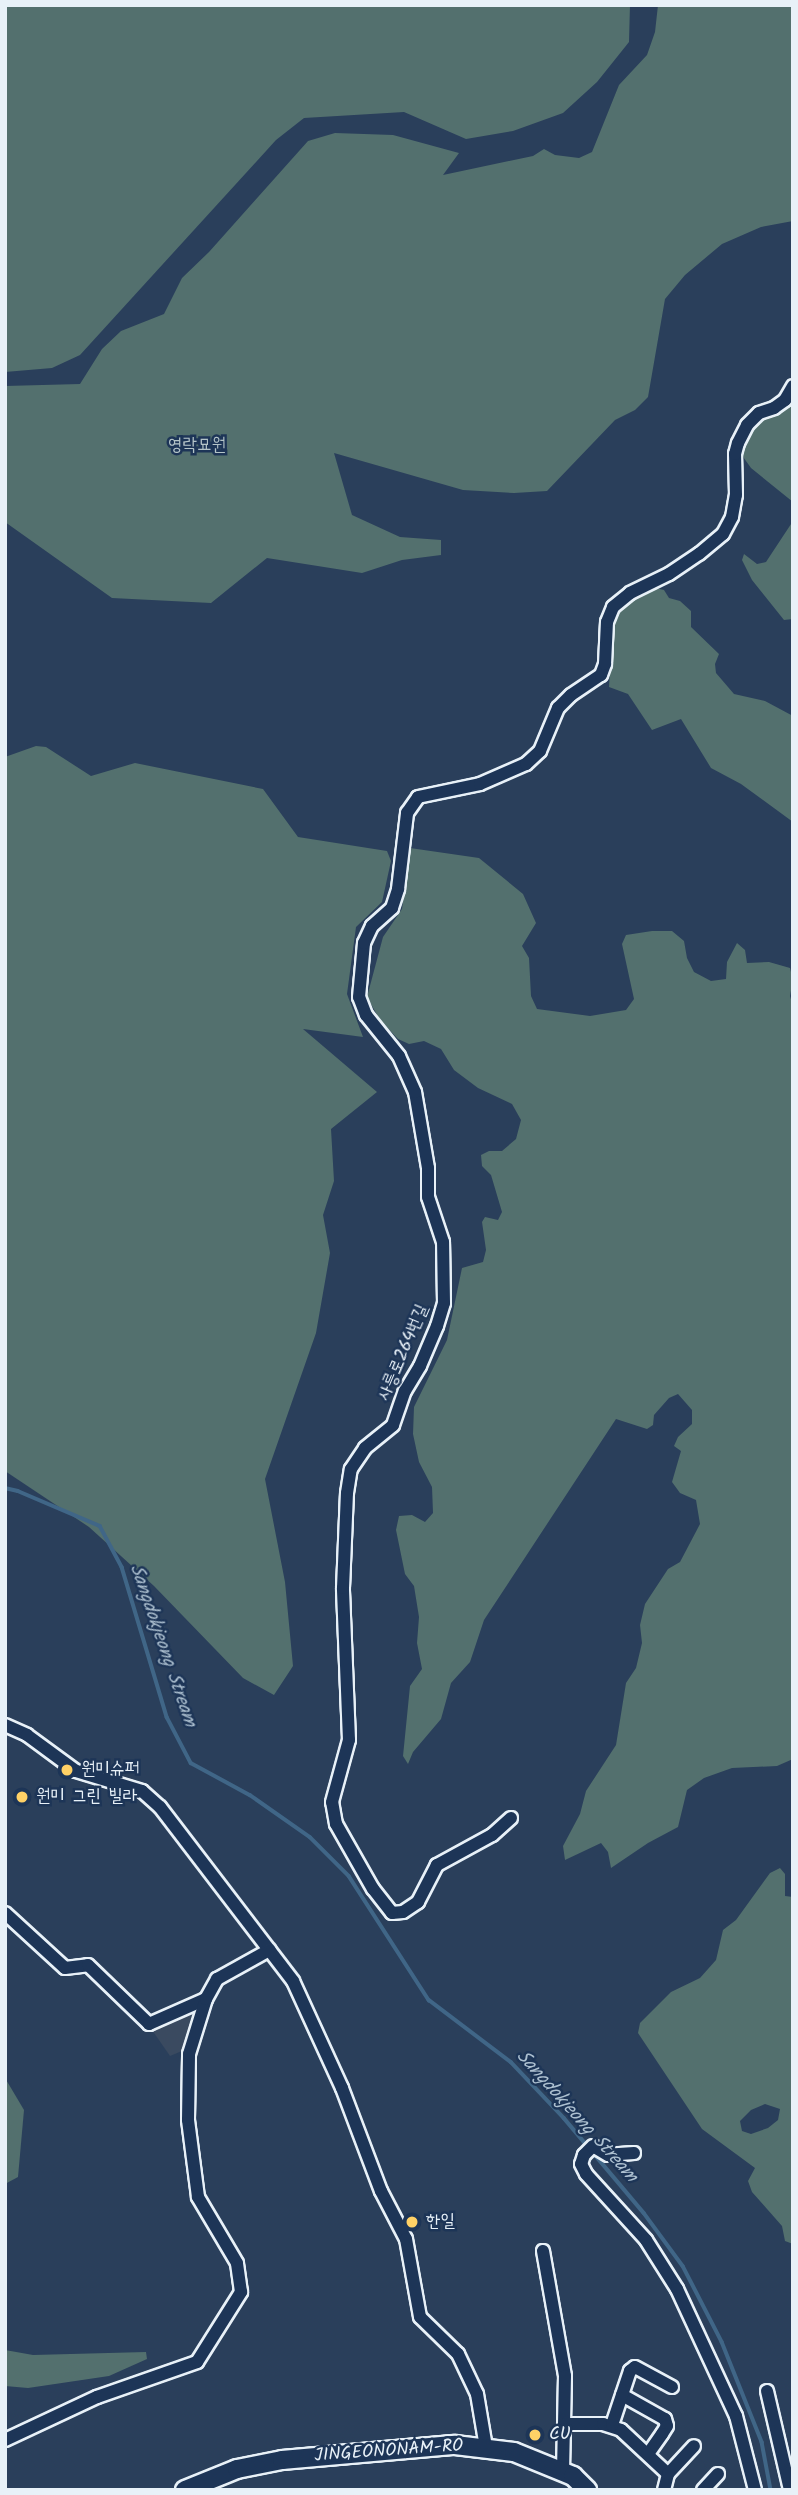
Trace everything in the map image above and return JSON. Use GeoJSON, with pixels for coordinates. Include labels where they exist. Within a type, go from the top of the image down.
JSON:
{"type":"FeatureCollection","features":[{"type":"Feature","properties":{"kind":"main road","name":"JINGEONONAM-RO"},"geometry":{"type":"LineString","coordinates":[[185,2490],[237,2469],[282,2460],[433,2447],[486,2447],[514,2452],[563,2471],[587,2490]]}},
{"type":"Feature","properties":{"kind":"street","name":"사릉로264번길"},"geometry":{"type":"LineString","coordinates":[[511,1818],[492,1835],[437,1865],[418,1902],[403,1912],[392,1913],[373,1889],[336,1824],[332,1802],[349,1740],[343,1588],[351,1469],[365,1448],[394,1425],[405,1391],[420,1366],[444,1303],[443,1242],[428,1198],[428,1168],[415,1092],[399,1056],[366,1015],[359,997],[364,943],[372,926],[392,908],[398,889],[405,820],[418,797],[480,783],[526,764],[540,751],[558,708],[571,695],[601,675],[605,664],[607,622],[613,607],[630,593],[669,574],[723,534],[732,517],[736,495],[735,454],[738,443],[747,425],[760,412],[775,408],[785,400],[793,386]]}},
{"type":"Feature","properties":{"kind":"street"},"geometry":{"type":"LineString","coordinates":[[5,1725],[27,1735],[76,1771],[142,1791],[180,1831],[293,1980],[342,2088],[362,2146],[403,2232],[420,2317],[458,2354],[477,2394],[486,2447]]}},
{"type":"Feature","properties":{"kind":"street"},"geometry":{"type":"LineString","coordinates":[[5,1913],[65,1968],[88,1965],[149,2024],[205,1998]]}},
{"type":"Feature","properties":{"kind":"street"},"geometry":{"type":"LineString","coordinates":[[5,2440],[97,2397],[197,2362],[241,2292],[237,2263],[198,2197],[188,2120],[188,2054],[205,1998],[217,1979],[270,1950]]}},
{"type":"Feature","properties":{"kind":"street"},"geometry":{"type":"LineString","coordinates":[[634,2153],[616,2156],[588,2150],[581,2161],[583,2169],[646,2240],[677,2289],[736,2416],[755,2490]]}},
{"type":"Feature","properties":{"kind":"street"},"geometry":{"type":"LineString","coordinates":[[543,2251],[565,2376],[563,2471]]}},
{"type":"Feature","properties":{"kind":"street"},"geometry":{"type":"LineString","coordinates":[[612,2425],[635,2367],[672,2387]]}},
{"type":"Feature","properties":{"kind":"street"},"geometry":{"type":"LineString","coordinates":[[767,2391],[790,2490]]}},
{"type":"Feature","properties":{"kind":"street"},"geometry":{"type":"LineString","coordinates":[[622,2395],[665,2419],[667,2426],[648,2454]]}},
{"type":"Feature","properties":{"kind":"street"},"geometry":{"type":"LineString","coordinates":[[565,2424],[612,2425],[668,2474]]}},
{"type":"Feature","properties":{"kind":"street"},"geometry":{"type":"LineString","coordinates":[[664,2490],[668,2474],[694,2446]]}},
{"type":"Feature","properties":{"kind":"street"},"geometry":{"type":"LineString","coordinates":[[702,2490],[718,2474]]}},
{"type":"Feature","properties":{"kind":"shaded area"},"geometry":{"type":"Polygon","coordinates":[[[194,2007],[192,2036],[182,2051],[170,2056],[152,2030],[194,2007]]]}},
{"type":"Feature","properties":{"kind":"green space"},"geometry":{"type":"Polygon","coordinates":[[[5,5],[630,5],[629,42],[597,82],[563,113],[513,131],[466,139],[404,112],[304,118],[276,140],[80,355],[52,368],[5,372],[5,5]]]}},
{"type":"Feature","properties":{"kind":"green space","name":"영락묘원"},"geometry":{"type":"Polygon","coordinates":[[[658,5],[793,5],[793,221],[761,227],[722,244],[685,275],[665,299],[648,397],[635,410],[615,420],[547,491],[514,493],[463,490],[334,453],[352,515],[400,537],[441,540],[441,555],[402,560],[362,573],[267,558],[211,603],[112,598],[5,522],[5,386],[80,384],[102,349],[121,331],[164,314],[182,278],[209,252],[308,141],[335,133],[393,135],[459,153],[443,175],[533,156],[544,149],[555,155],[579,158],[592,152],[619,85],[647,55],[655,32],[658,5]]]}},
{"type":"Feature","properties":{"kind":"green space"},"geometry":{"type":"Polygon","coordinates":[[[793,400],[793,502],[751,468],[741,454],[750,430],[760,418],[778,413],[793,400]]]}},
{"type":"Feature","properties":{"kind":"green space"},"geometry":{"type":"Polygon","coordinates":[[[793,521],[793,619],[784,620],[752,580],[742,560],[744,554],[757,564],[766,562],[793,521]]]}},
{"type":"Feature","properties":{"kind":"green space"},"geometry":{"type":"Polygon","coordinates":[[[655,588],[664,590],[669,598],[680,601],[691,611],[691,627],[719,654],[715,664],[716,673],[734,694],[765,701],[793,716],[793,822],[741,784],[711,768],[681,719],[652,730],[628,694],[609,687],[612,633],[618,614],[634,599],[655,588]]]}},
{"type":"Feature","properties":{"kind":"green space"},"geometry":{"type":"Polygon","coordinates":[[[36,746],[46,747],[91,776],[135,763],[263,789],[298,837],[387,851],[391,861],[382,902],[356,927],[347,994],[363,1037],[303,1029],[377,1092],[331,1129],[334,1181],[323,1215],[330,1253],[316,1333],[265,1479],[285,1582],[293,1666],[274,1695],[243,1678],[154,1586],[89,1527],[5,1471],[5,757],[36,746]]]}},
{"type":"Feature","properties":{"kind":"green space"},"geometry":{"type":"Polygon","coordinates":[[[410,848],[479,858],[523,894],[536,923],[522,946],[529,958],[531,996],[537,1009],[590,1016],[626,1010],[634,999],[622,944],[626,935],[652,931],[672,931],[684,941],[687,958],[694,972],[711,981],[726,979],[727,962],[737,943],[745,950],[747,963],[769,962],[790,968],[793,980],[790,996],[793,1006],[793,1759],[777,1766],[732,1768],[704,1778],[687,1790],[678,1827],[611,1868],[608,1852],[601,1843],[565,1860],[563,1846],[580,1814],[586,1791],[616,1745],[626,1683],[636,1668],[642,1643],[640,1625],[645,1604],[668,1569],[680,1562],[700,1524],[696,1500],[680,1493],[672,1482],[681,1451],[674,1446],[678,1437],[692,1424],[692,1410],[678,1394],[669,1398],[654,1415],[653,1425],[647,1429],[616,1419],[484,1620],[470,1662],[451,1683],[441,1719],[413,1752],[408,1764],[403,1756],[410,1686],[422,1669],[417,1643],[419,1617],[414,1586],[405,1574],[396,1530],[399,1516],[412,1515],[425,1522],[433,1513],[432,1487],[419,1462],[413,1434],[414,1407],[447,1340],[462,1268],[483,1262],[486,1250],[482,1222],[485,1217],[498,1220],[502,1212],[491,1175],[482,1166],[481,1155],[489,1151],[502,1151],[516,1139],[521,1120],[512,1104],[478,1088],[454,1070],[441,1049],[424,1041],[409,1044],[398,1039],[380,1020],[367,997],[383,937],[402,909],[410,848]]]}},
{"type":"Feature","properties":{"kind":"green space"},"geometry":{"type":"Polygon","coordinates":[[[780,1868],[785,1874],[785,1896],[793,1897],[793,2244],[785,2241],[782,2226],[752,2192],[748,2181],[755,2168],[702,2129],[638,2033],[640,2023],[671,1992],[700,1978],[716,1960],[723,1930],[736,1920],[770,1873],[780,1868]],[[765,2104],[751,2110],[740,2121],[742,2131],[751,2134],[768,2128],[778,2120],[780,2109],[765,2104]]]}},
{"type":"Feature","properties":{"kind":"green space"},"geometry":{"type":"Polygon","coordinates":[[[5,2078],[24,2110],[18,2177],[5,2184],[5,2078]]]}},
{"type":"Feature","properties":{"kind":"green space"},"geometry":{"type":"Polygon","coordinates":[[[5,2350],[33,2355],[146,2352],[147,2359],[109,2376],[28,2388],[5,2386],[5,2350]]]}},
{"type":"Feature","properties":{"kind":"waterway","name":"Sangdokjeong Stream"},"geometry":{"type":"LineString","coordinates":[[5,1488],[100,1526],[122,1567],[167,1717],[191,1763],[250,1795],[310,1837],[349,1876],[429,2000],[511,2062],[564,2118],[644,2213],[683,2266],[722,2342],[762,2442],[771,2490]]}},
{"type":"Feature","properties":{"kind":"place","name":"원미슈퍼"},"geometry":{"type":"Point","coordinates":[67,1770]}},
{"type":"Feature","properties":{"kind":"place","name":"원미 그린 빌라"},"geometry":{"type":"Point","coordinates":[22,1797]}},
{"type":"Feature","properties":{"kind":"place","name":"한일"},"geometry":{"type":"Point","coordinates":[412,2222]}},
{"type":"Feature","properties":{"kind":"place","name":"CU"},"geometry":{"type":"Point","coordinates":[535,2435]}}]}
